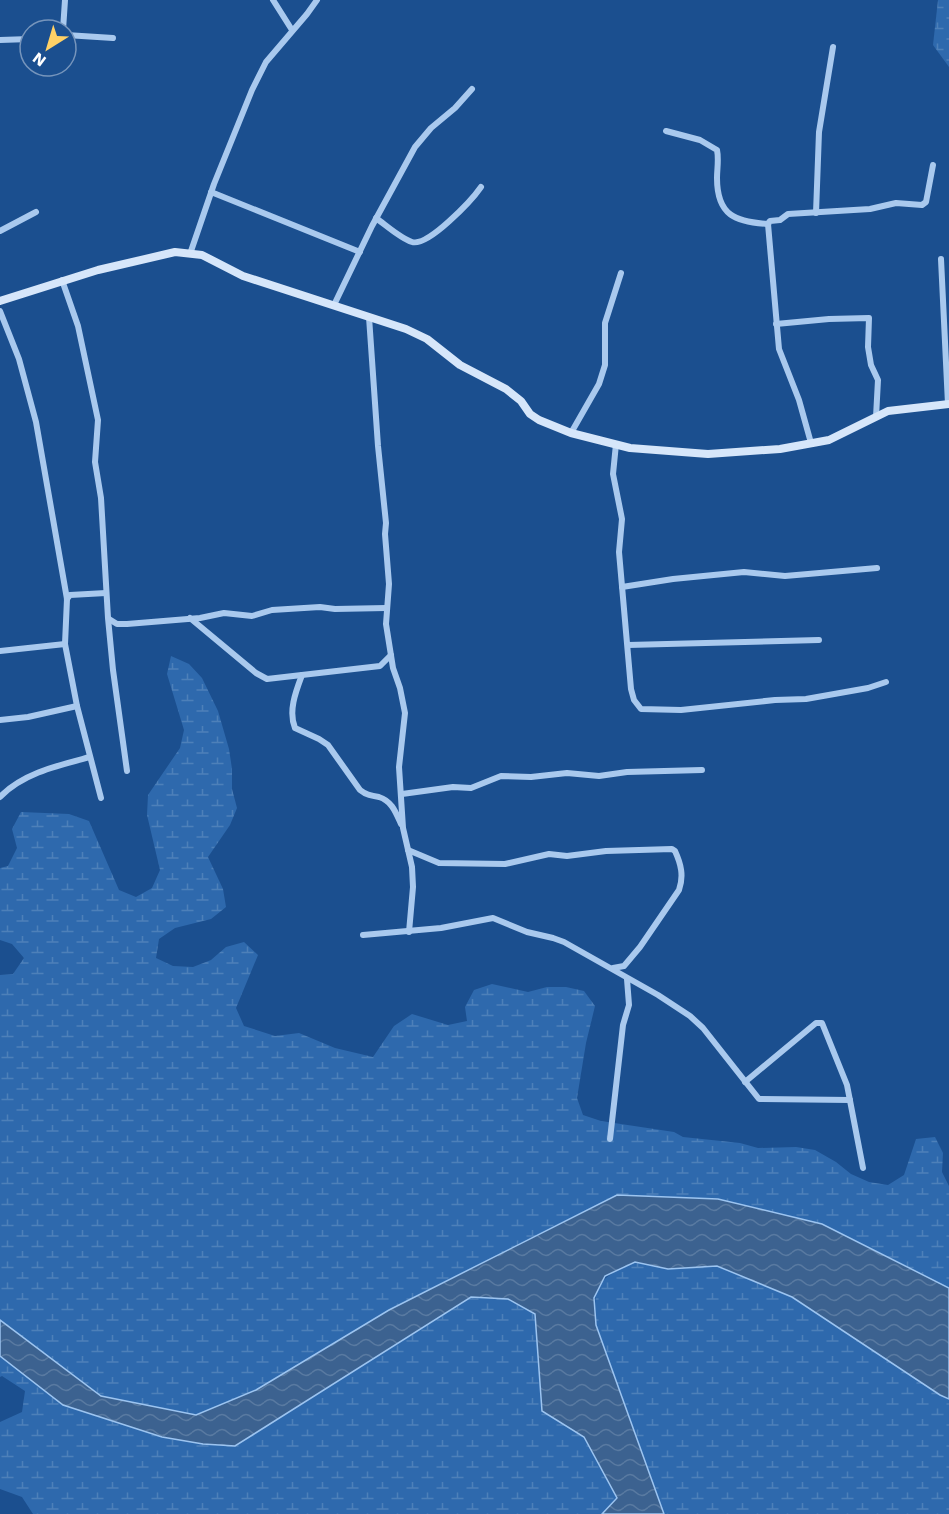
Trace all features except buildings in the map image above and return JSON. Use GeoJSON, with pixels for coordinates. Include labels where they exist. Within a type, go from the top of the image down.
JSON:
{"type":"FeatureCollection","features":[{"type":"Feature","properties":{"kind":"main road"},"geometry":{"type":"LineString","coordinates":[[0,301],[62,280],[157,255],[175,252],[190,254],[211,259],[243,276],[390,323],[428,339],[460,365],[517,397],[530,414],[571,433],[630,448],[708,454],[780,449],[837,436],[888,411],[948,404]]}},
{"type":"Feature","properties":{"kind":"street"},"geometry":{"type":"LineString","coordinates":[[64,18],[65,0]]}},
{"type":"Feature","properties":{"kind":"street"},"geometry":{"type":"LineString","coordinates":[[273,0],[292,30]]}},
{"type":"Feature","properties":{"kind":"street"},"geometry":{"type":"LineString","coordinates":[[190,254],[211,192],[252,90],[266,62],[316,0]]}},
{"type":"Feature","properties":{"kind":"street"},"geometry":{"type":"LineString","coordinates":[[78,36],[113,38]]}},
{"type":"Feature","properties":{"kind":"street"},"geometry":{"type":"LineString","coordinates":[[0,40],[18,39]]}},
{"type":"Feature","properties":{"kind":"street"},"geometry":{"type":"LineString","coordinates":[[816,213],[819,132],[833,47]]}},
{"type":"Feature","properties":{"kind":"street"},"geometry":{"type":"LineString","coordinates":[[334,305],[376,218],[423,137],[472,89]]}},
{"type":"Feature","properties":{"kind":"street"},"geometry":{"type":"LineString","coordinates":[[666,131],[700,140],[714,147],[718,154],[718,193],[729,214],[743,222],[768,224],[788,214],[870,209],[896,202],[922,205],[926,202],[933,165]]}},
{"type":"Feature","properties":{"kind":"street"},"geometry":{"type":"LineString","coordinates":[[376,218],[411,242],[423,241],[466,206],[481,187]]}},
{"type":"Feature","properties":{"kind":"street"},"geometry":{"type":"LineString","coordinates":[[211,192],[360,252]]}},
{"type":"Feature","properties":{"kind":"street"},"geometry":{"type":"LineString","coordinates":[[0,231],[36,212]]}},
{"type":"Feature","properties":{"kind":"street"},"geometry":{"type":"LineString","coordinates":[[768,224],[781,359],[799,400],[811,443]]}},
{"type":"Feature","properties":{"kind":"street"},"geometry":{"type":"LineString","coordinates":[[941,259],[947,315],[948,404]]}},
{"type":"Feature","properties":{"kind":"street"},"geometry":{"type":"LineString","coordinates":[[571,433],[595,392],[602,374],[606,355],[606,323],[621,273]]}},
{"type":"Feature","properties":{"kind":"street"},"geometry":{"type":"LineString","coordinates":[[62,280],[78,326],[98,420],[95,462],[101,498],[113,670],[127,771]]}},
{"type":"Feature","properties":{"kind":"street"},"geometry":{"type":"LineString","coordinates":[[0,311],[19,359],[36,422],[67,599],[65,644],[77,706],[101,798]]}},
{"type":"Feature","properties":{"kind":"street"},"geometry":{"type":"LineString","coordinates":[[369,317],[386,523],[389,584],[386,624],[405,713],[399,767],[403,828],[412,867],[413,887],[409,932]]}},
{"type":"Feature","properties":{"kind":"street"},"geometry":{"type":"LineString","coordinates":[[776,324],[869,318],[868,347],[871,365],[878,381],[876,417]]}},
{"type":"Feature","properties":{"kind":"street"},"geometry":{"type":"LineString","coordinates":[[616,444],[613,474],[622,519],[619,552],[631,689],[637,705],[646,710],[681,710],[806,699],[868,688],[885,682]]}},
{"type":"Feature","properties":{"kind":"street"},"geometry":{"type":"LineString","coordinates":[[622,587],[744,572],[785,576],[877,568]]}},
{"type":"Feature","properties":{"kind":"street"},"geometry":{"type":"LineString","coordinates":[[67,599],[70,595],[106,593]]}},
{"type":"Feature","properties":{"kind":"street"},"geometry":{"type":"LineString","coordinates":[[108,618],[117,624],[224,613],[252,616],[265,611],[296,609],[386,608]]}},
{"type":"Feature","properties":{"kind":"street"},"geometry":{"type":"LineString","coordinates":[[190,618],[262,677],[267,678],[380,666],[392,656]]}},
{"type":"Feature","properties":{"kind":"street"},"geometry":{"type":"LineString","coordinates":[[628,645],[819,640]]}},
{"type":"Feature","properties":{"kind":"street"},"geometry":{"type":"LineString","coordinates":[[0,651],[65,644]]}},
{"type":"Feature","properties":{"kind":"street"},"geometry":{"type":"LineString","coordinates":[[302,675],[294,701],[295,728],[328,745],[365,794],[390,802],[403,828]]}},
{"type":"Feature","properties":{"kind":"street"},"geometry":{"type":"LineString","coordinates":[[0,720],[28,717],[77,706]]}},
{"type":"Feature","properties":{"kind":"street"},"geometry":{"type":"LineString","coordinates":[[0,797],[18,782],[29,777],[90,757]]}},
{"type":"Feature","properties":{"kind":"street"},"geometry":{"type":"LineString","coordinates":[[402,794],[453,787],[471,788],[501,776],[531,777],[567,773],[599,776],[627,772],[702,770]]}},
{"type":"Feature","properties":{"kind":"street"},"geometry":{"type":"LineString","coordinates":[[408,850],[439,863],[505,864],[549,854],[567,856],[606,851],[672,849],[675,851],[682,873],[679,890],[663,916],[624,966],[616,969],[609,968]]}},
{"type":"Feature","properties":{"kind":"street"},"geometry":{"type":"LineString","coordinates":[[363,935],[409,932],[497,919],[527,932],[564,942],[658,995],[690,1016],[703,1028],[759,1099],[850,1100]]}},
{"type":"Feature","properties":{"kind":"street"},"geometry":{"type":"LineString","coordinates":[[610,1138],[623,1025],[629,1005],[627,979]]}},
{"type":"Feature","properties":{"kind":"street"},"geometry":{"type":"LineString","coordinates":[[745,1082],[819,1022],[824,1025],[847,1085],[863,1168]]}},
{"type":"Feature","properties":{"kind":"green space"},"geometry":{"type":"Polygon","coordinates":[[[938,0],[949,0],[949,67],[933,45],[938,0]]]}},
{"type":"Feature","properties":{"kind":"green space"},"geometry":{"type":"Polygon","coordinates":[[[171,656],[189,664],[202,678],[218,711],[229,749],[232,789],[237,808],[230,825],[208,857],[223,889],[226,907],[211,919],[175,928],[159,939],[156,958],[173,966],[193,967],[211,960],[226,947],[244,942],[258,955],[236,1008],[244,1026],[275,1036],[299,1033],[335,1048],[373,1057],[394,1026],[412,1014],[448,1025],[467,1021],[465,1007],[474,990],[492,984],[528,992],[547,987],[566,987],[584,991],[595,1006],[577,1098],[583,1115],[601,1121],[674,1132],[683,1137],[740,1143],[758,1148],[796,1147],[815,1150],[851,1174],[869,1182],[888,1185],[904,1175],[916,1139],[935,1137],[943,1153],[942,1172],[949,1186],[949,1288],[822,1224],[718,1199],[617,1195],[389,1310],[256,1390],[196,1415],[101,1396],[0,1320],[0,975],[13,974],[24,958],[12,944],[0,940],[0,868],[8,866],[17,848],[12,829],[21,812],[69,814],[89,821],[119,890],[136,897],[152,888],[160,870],[147,815],[148,795],[180,748],[184,730],[167,674],[171,656]]]}},
{"type":"Feature","properties":{"kind":"green space"},"geometry":{"type":"Polygon","coordinates":[[[635,1262],[668,1269],[717,1266],[792,1297],[949,1399],[949,1514],[664,1514],[596,1326],[595,1300],[600,1284],[612,1273],[635,1262]]]}},
{"type":"Feature","properties":{"kind":"green space"},"geometry":{"type":"Polygon","coordinates":[[[472,1297],[508,1299],[535,1314],[542,1411],[584,1437],[617,1498],[602,1514],[33,1514],[22,1497],[0,1489],[0,1422],[22,1412],[25,1391],[2,1376],[0,1377],[0,1356],[63,1405],[162,1437],[203,1444],[235,1446],[472,1297]]]}},
{"type":"Feature","properties":{"kind":"water"},"geometry":{"type":"Polygon","coordinates":[[[617,1195],[718,1199],[822,1224],[949,1288],[949,1399],[792,1297],[717,1266],[668,1269],[635,1262],[605,1276],[594,1298],[596,1325],[664,1514],[602,1514],[617,1498],[584,1437],[542,1411],[535,1314],[508,1299],[471,1297],[235,1446],[203,1444],[162,1437],[63,1405],[0,1356],[0,1320],[101,1396],[196,1415],[256,1390],[389,1310],[617,1195]]]}}]}
